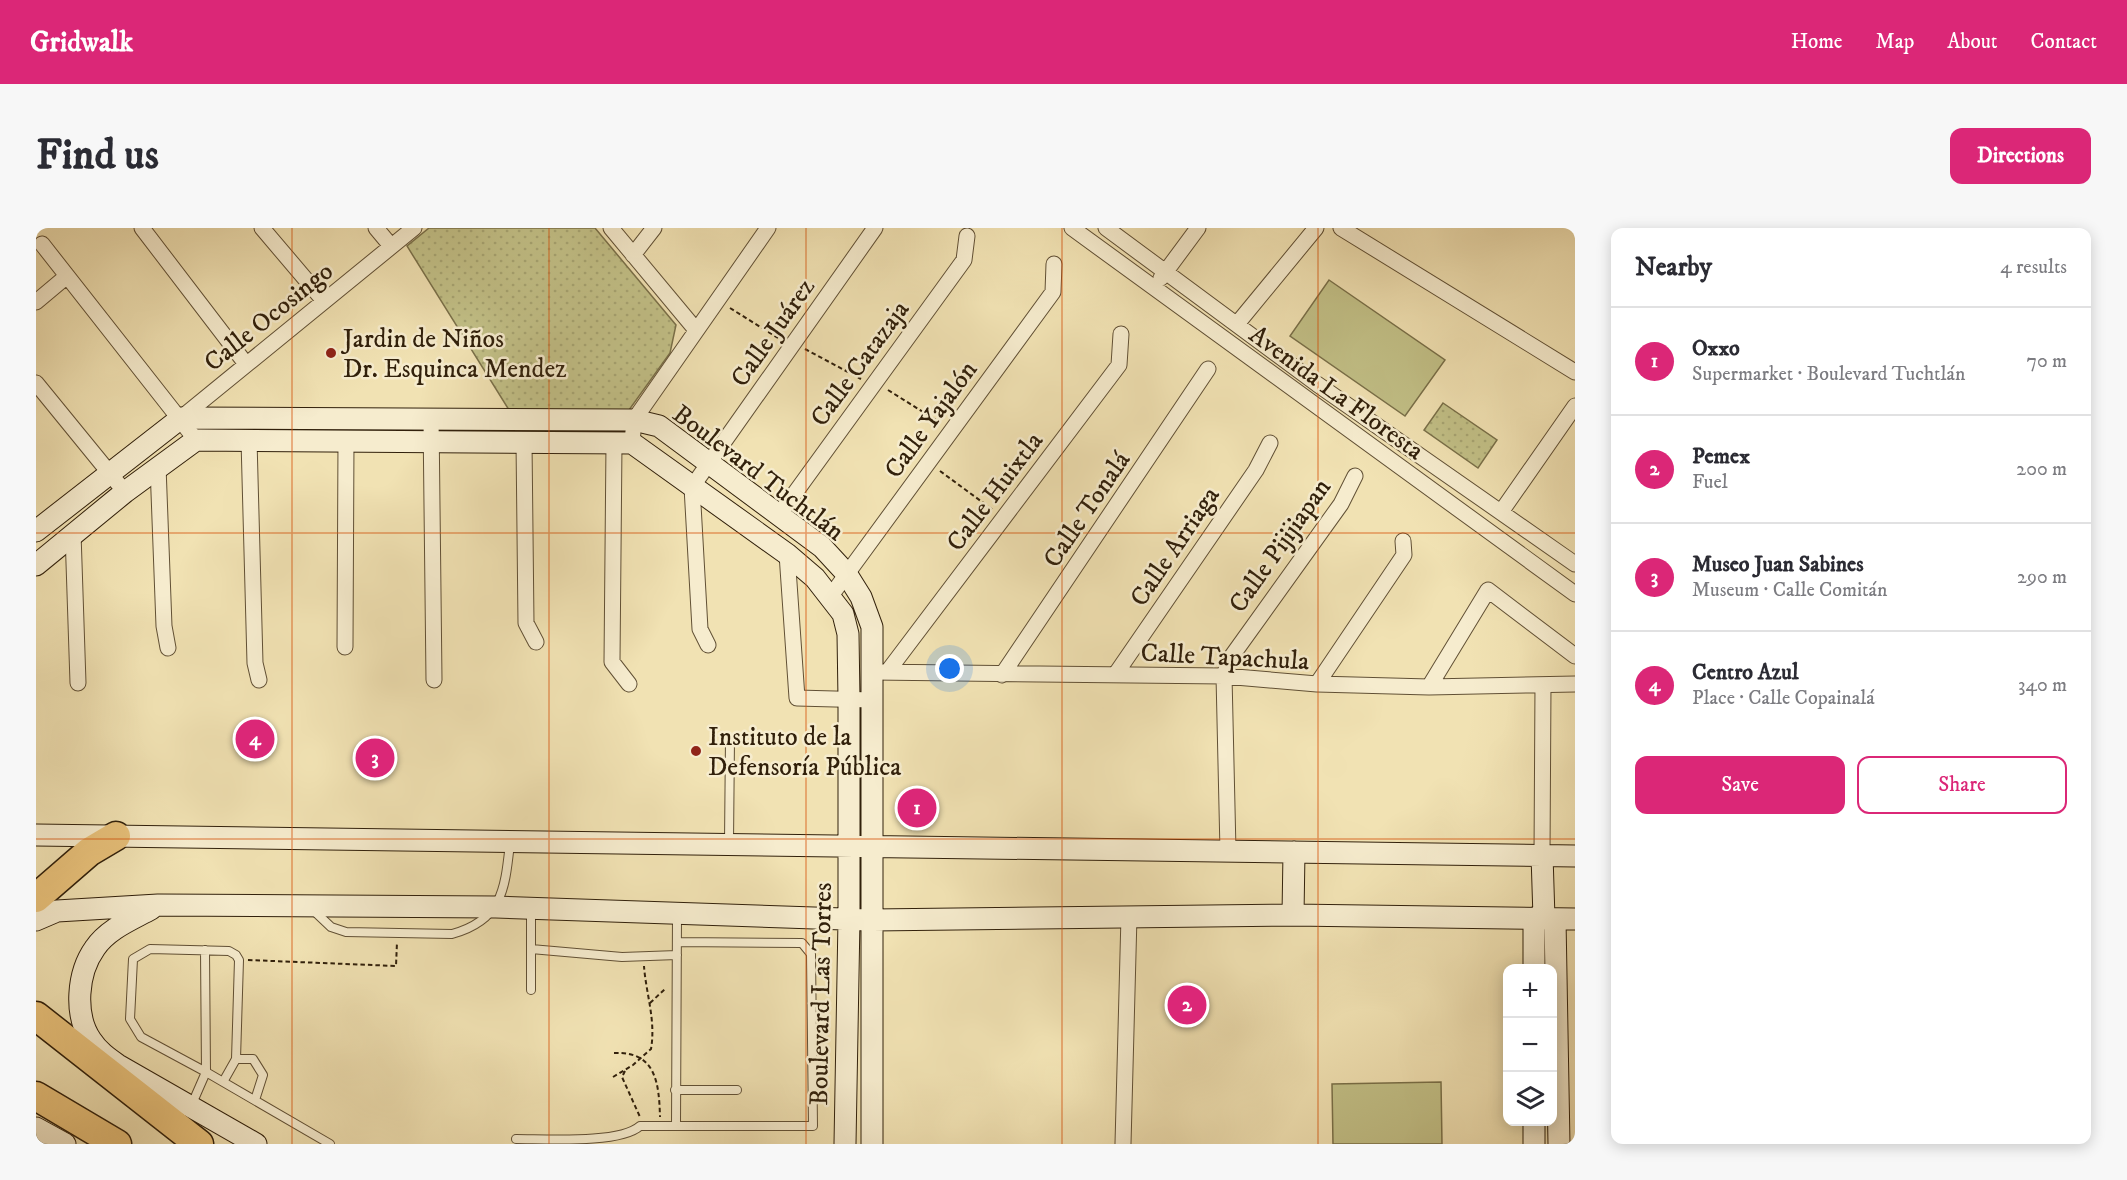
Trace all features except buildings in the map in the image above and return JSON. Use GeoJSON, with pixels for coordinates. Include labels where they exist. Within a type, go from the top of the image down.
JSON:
{"type":"FeatureCollection","features":[{"type":"Feature","properties":{"kind":"highway"},"geometry":{"type":"LineString","coordinates":[[36,898],[88,852],[116,836]]}},
{"type":"Feature","properties":{"kind":"highway"},"geometry":{"type":"LineString","coordinates":[[36,1016],[195,1142]]}},
{"type":"Feature","properties":{"kind":"highway"},"geometry":{"type":"LineString","coordinates":[[36,1096],[117,1144]]}},
{"type":"Feature","properties":{"kind":"street"},"geometry":{"type":"LineString","coordinates":[[142,228],[246,364]]}},
{"type":"Feature","properties":{"kind":"street"},"geometry":{"type":"LineString","coordinates":[[262,228],[324,301]]}},
{"type":"Feature","properties":{"kind":"street"},"geometry":{"type":"LineString","coordinates":[[376,228],[391,246]]}},
{"type":"Feature","properties":{"kind":"street","name":"Calle Ocosingo"},"geometry":{"type":"LineString","coordinates":[[181,418],[414,228]]}},
{"type":"Feature","properties":{"kind":"street"},"geometry":{"type":"LineString","coordinates":[[611,228],[696,330]]}},
{"type":"Feature","properties":{"kind":"street"},"geometry":{"type":"LineString","coordinates":[[633,255],[654,228]]}},
{"type":"Feature","properties":{"kind":"street"},"geometry":{"type":"LineString","coordinates":[[629,684],[612,662],[623,443],[634,420],[768,228]]}},
{"type":"Feature","properties":{"kind":"street","name":"Calle Juárez"},"geometry":{"type":"LineString","coordinates":[[693,487],[875,228]]}},
{"type":"Feature","properties":{"kind":"street","name":"Avenida La Floresta"},"geometry":{"type":"LineString","coordinates":[[1106,228],[1317,384],[1501,512],[1573,559]]}},
{"type":"Feature","properties":{"kind":"street"},"geometry":{"type":"LineString","coordinates":[[1152,286],[1167,272],[1198,228]]}},
{"type":"Feature","properties":{"kind":"street"},"geometry":{"type":"LineString","coordinates":[[1237,324],[1316,228]]}},
{"type":"Feature","properties":{"kind":"street"},"geometry":{"type":"LineString","coordinates":[[1341,228],[1575,372]]}},
{"type":"Feature","properties":{"kind":"street","name":"Avenida La Floresta"},"geometry":{"type":"LineString","coordinates":[[1082,231],[1152,286],[1575,594]]}},
{"type":"Feature","properties":{"kind":"street","name":"Calle Catazaja"},"geometry":{"type":"LineString","coordinates":[[779,515],[964,260],[967,236]]}},
{"type":"Feature","properties":{"kind":"street"},"geometry":{"type":"LineString","coordinates":[[42,244],[196,440]]}},
{"type":"Feature","properties":{"kind":"street","name":"Calle Yajalón"},"geometry":{"type":"LineString","coordinates":[[830,597],[1053,292],[1053,264]]}},
{"type":"Feature","properties":{"kind":"street"},"geometry":{"type":"LineString","coordinates":[[36,302],[67,276]]}},
{"type":"Feature","properties":{"kind":"street","name":"Calle Huixtla"},"geometry":{"type":"LineString","coordinates":[[881,672],[1004,519],[1119,365],[1121,334]]}},
{"type":"Feature","properties":{"kind":"street","name":"Calle Tonalá"},"geometry":{"type":"LineString","coordinates":[[1002,675],[1208,369]]}},
{"type":"Feature","properties":{"kind":"street"},"geometry":{"type":"LineString","coordinates":[[36,383],[125,492]]}},
{"type":"Feature","properties":{"kind":"street"},"geometry":{"type":"LineString","coordinates":[[1501,512],[1575,406]]}},
{"type":"Feature","properties":{"kind":"street"},"geometry":{"type":"LineString","coordinates":[[37,528],[181,418]]}},
{"type":"Feature","properties":{"kind":"street","name":"Boulevard Tuchtlán"},"geometry":{"type":"LineString","coordinates":[[181,418],[634,420],[659,426],[822,547],[846,573],[861,597],[872,627],[881,672],[872,700],[872,846]]}},
{"type":"Feature","properties":{"kind":"street"},"geometry":{"type":"LineString","coordinates":[[431,418],[434,680]]}},
{"type":"Feature","properties":{"kind":"street"},"geometry":{"type":"LineString","coordinates":[[36,564],[158,466],[196,440],[623,443]]}},
{"type":"Feature","properties":{"kind":"street"},"geometry":{"type":"LineString","coordinates":[[249,440],[255,663],[259,680]]}},
{"type":"Feature","properties":{"kind":"street"},"geometry":{"type":"LineString","coordinates":[[345,647],[346,441]]}},
{"type":"Feature","properties":{"kind":"street"},"geometry":{"type":"LineString","coordinates":[[524,442],[526,622],[536,642]]}},
{"type":"Feature","properties":{"kind":"street","name":"Boulevard Tuchtlán"},"geometry":{"type":"LineString","coordinates":[[623,443],[693,487],[787,554],[815,578],[843,614],[848,634],[849,846]]}},
{"type":"Feature","properties":{"kind":"street","name":"Calle Arriaga"},"geometry":{"type":"LineString","coordinates":[[1115,675],[1256,470],[1270,443]]}},
{"type":"Feature","properties":{"kind":"street"},"geometry":{"type":"LineString","coordinates":[[158,466],[164,626],[168,648]]}},
{"type":"Feature","properties":{"kind":"street","name":"Calle Pijijiapan"},"geometry":{"type":"LineString","coordinates":[[1228,851],[1224,676],[1228,660],[1341,504],[1355,476]]}},
{"type":"Feature","properties":{"kind":"street"},"geometry":{"type":"LineString","coordinates":[[693,487],[700,629],[708,645]]}},
{"type":"Feature","properties":{"kind":"street"},"geometry":{"type":"LineString","coordinates":[[73,533],[78,683]]}},
{"type":"Feature","properties":{"kind":"street"},"geometry":{"type":"LineString","coordinates":[[1317,684],[1404,555],[1403,541]]}},
{"type":"Feature","properties":{"kind":"street"},"geometry":{"type":"LineString","coordinates":[[787,554],[796,698],[872,700]]}},
{"type":"Feature","properties":{"kind":"street"},"geometry":{"type":"LineString","coordinates":[[1429,687],[1488,590],[1575,656]]}},
{"type":"Feature","properties":{"kind":"street","name":"Calle Tapachula"},"geometry":{"type":"LineString","coordinates":[[881,672],[1224,676],[1317,684],[1429,687],[1575,684]]}},
{"type":"Feature","properties":{"kind":"street"},"geometry":{"type":"LineString","coordinates":[[1543,685],[1542,855],[1552,919],[1559,1144]]}},
{"type":"Feature","properties":{"kind":"street"},"geometry":{"type":"LineString","coordinates":[[36,835],[1575,856]]}},
{"type":"Feature","properties":{"kind":"street","name":"Boulevard Las Torres"},"geometry":{"type":"LineString","coordinates":[[845,1144],[849,846]]}},
{"type":"Feature","properties":{"kind":"street","name":"Boulevard Las Torres"},"geometry":{"type":"LineString","coordinates":[[872,846],[872,1144]]}},
{"type":"Feature","properties":{"kind":"street"},"geometry":{"type":"LineString","coordinates":[[1293,915],[1294,852]]}},
{"type":"Feature","properties":{"kind":"street"},"geometry":{"type":"LineString","coordinates":[[36,920],[57,912],[158,905],[496,907],[873,920],[1293,915],[1552,919]]}},
{"type":"Feature","properties":{"kind":"street"},"geometry":{"type":"LineString","coordinates":[[158,905],[114,929],[95,947],[85,967],[80,989],[84,1028],[103,1054],[256,1144]]}},
{"type":"Feature","properties":{"kind":"street"},"geometry":{"type":"LineString","coordinates":[[1123,1144],[1129,916]]}},
{"type":"Feature","properties":{"kind":"street"},"geometry":{"type":"LineString","coordinates":[[1536,964],[1552,919]]}},
{"type":"Feature","properties":{"kind":"street"},"geometry":{"type":"LineString","coordinates":[[1534,1126],[1534,1144]]}},
{"type":"Feature","properties":{"kind":"street"},"geometry":{"type":"LineString","coordinates":[[36,1128],[65,1144]]}},
{"type":"Feature","properties":{"kind":"lane"},"geometry":{"type":"LineString","coordinates":[[729,844],[730,738]]}},
{"type":"Feature","properties":{"kind":"lane"},"geometry":{"type":"LineString","coordinates":[[310,907],[331,927],[346,932],[452,934],[466,930],[496,907],[505,888],[510,841]]}},
{"type":"Feature","properties":{"kind":"lane"},"geometry":{"type":"LineString","coordinates":[[531,910],[531,990]]}},
{"type":"Feature","properties":{"kind":"lane"},"geometry":{"type":"LineString","coordinates":[[676,1125],[677,914]]}},
{"type":"Feature","properties":{"kind":"lane"},"geometry":{"type":"LineString","coordinates":[[516,1139],[613,1139],[635,1132],[640,1126],[813,1126],[811,954],[802,943],[677,942]]}},
{"type":"Feature","properties":{"kind":"lane"},"geometry":{"type":"LineString","coordinates":[[223,1082],[236,1059],[240,960],[237,955],[229,951],[150,949],[140,953],[133,960],[130,1020],[141,1037],[330,1144]]}},
{"type":"Feature","properties":{"kind":"lane"},"geometry":{"type":"LineString","coordinates":[[531,949],[643,957],[676,955]]}},
{"type":"Feature","properties":{"kind":"lane"},"geometry":{"type":"LineString","coordinates":[[192,1106],[206,1072],[205,951]]}},
{"type":"Feature","properties":{"kind":"lane"},"geometry":{"type":"LineString","coordinates":[[236,1059],[253,1059],[259,1066],[262,1083],[255,1100]]}},
{"type":"Feature","properties":{"kind":"lane"},"geometry":{"type":"LineString","coordinates":[[675,1089],[737,1090]]}},
{"type":"Feature","properties":{"kind":"path"},"geometry":{"type":"LineString","coordinates":[[717,300],[790,346],[811,350],[872,385],[890,391],[952,430]]}},
{"type":"Feature","properties":{"kind":"path"},"geometry":{"type":"LineString","coordinates":[[928,462],[1004,519]]}},
{"type":"Feature","properties":{"kind":"path"},"geometry":{"type":"LineString","coordinates":[[240,960],[396,966],[398,933]]}},
{"type":"Feature","properties":{"kind":"path"},"geometry":{"type":"LineString","coordinates":[[613,1077],[625,1071],[651,1049],[653,1036],[643,957]]}},
{"type":"Feature","properties":{"kind":"path"},"geometry":{"type":"LineString","coordinates":[[650,1004],[676,980]]}},
{"type":"Feature","properties":{"kind":"path"},"geometry":{"type":"LineString","coordinates":[[614,1053],[628,1052],[641,1058],[658,1080],[660,1126]]}},
{"type":"Feature","properties":{"kind":"path"},"geometry":{"type":"LineString","coordinates":[[625,1071],[622,1077],[640,1114],[640,1126]]}},
{"type":"Feature","properties":{"kind":"shaded area"},"geometry":{"type":"Polygon","coordinates":[[[429,228],[595,228],[676,325],[670,353],[629,410],[509,410],[407,246],[429,228]]]}},
{"type":"Feature","properties":{"kind":"shaded area"},"geometry":{"type":"Polygon","coordinates":[[[1329,280],[1445,360],[1405,416],[1290,336],[1329,280]]]}},
{"type":"Feature","properties":{"kind":"shaded area"},"geometry":{"type":"Polygon","coordinates":[[[1443,403],[1497,440],[1478,468],[1424,430],[1443,403]]]}},
{"type":"Feature","properties":{"kind":"shaded area"},"geometry":{"type":"Polygon","coordinates":[[[1441,1082],[1442,1144],[1333,1144],[1332,1084],[1441,1082]]]}},
{"type":"Feature","properties":{"kind":"place","name":"Jardin de Niños Dr. Esquinca Mendez"},"geometry":{"type":"Point","coordinates":[331,353]}},
{"type":"Feature","properties":{"kind":"place","name":"Centro Azul"},"geometry":{"type":"Point","coordinates":[255,739]}},
{"type":"Feature","properties":{"kind":"place","name":"Instituto de la Defensoría Pública"},"geometry":{"type":"Point","coordinates":[696,751]}},
{"type":"Feature","properties":{"kind":"place","name":"Museo Juan Sabines"},"geometry":{"type":"Point","coordinates":[375,758]}},
{"type":"Feature","properties":{"kind":"place","name":"Oxxo"},"geometry":{"type":"Point","coordinates":[917,808]}},
{"type":"Feature","properties":{"kind":"place","name":"Pemex"},"geometry":{"type":"Point","coordinates":[1187,1005]}}]}
